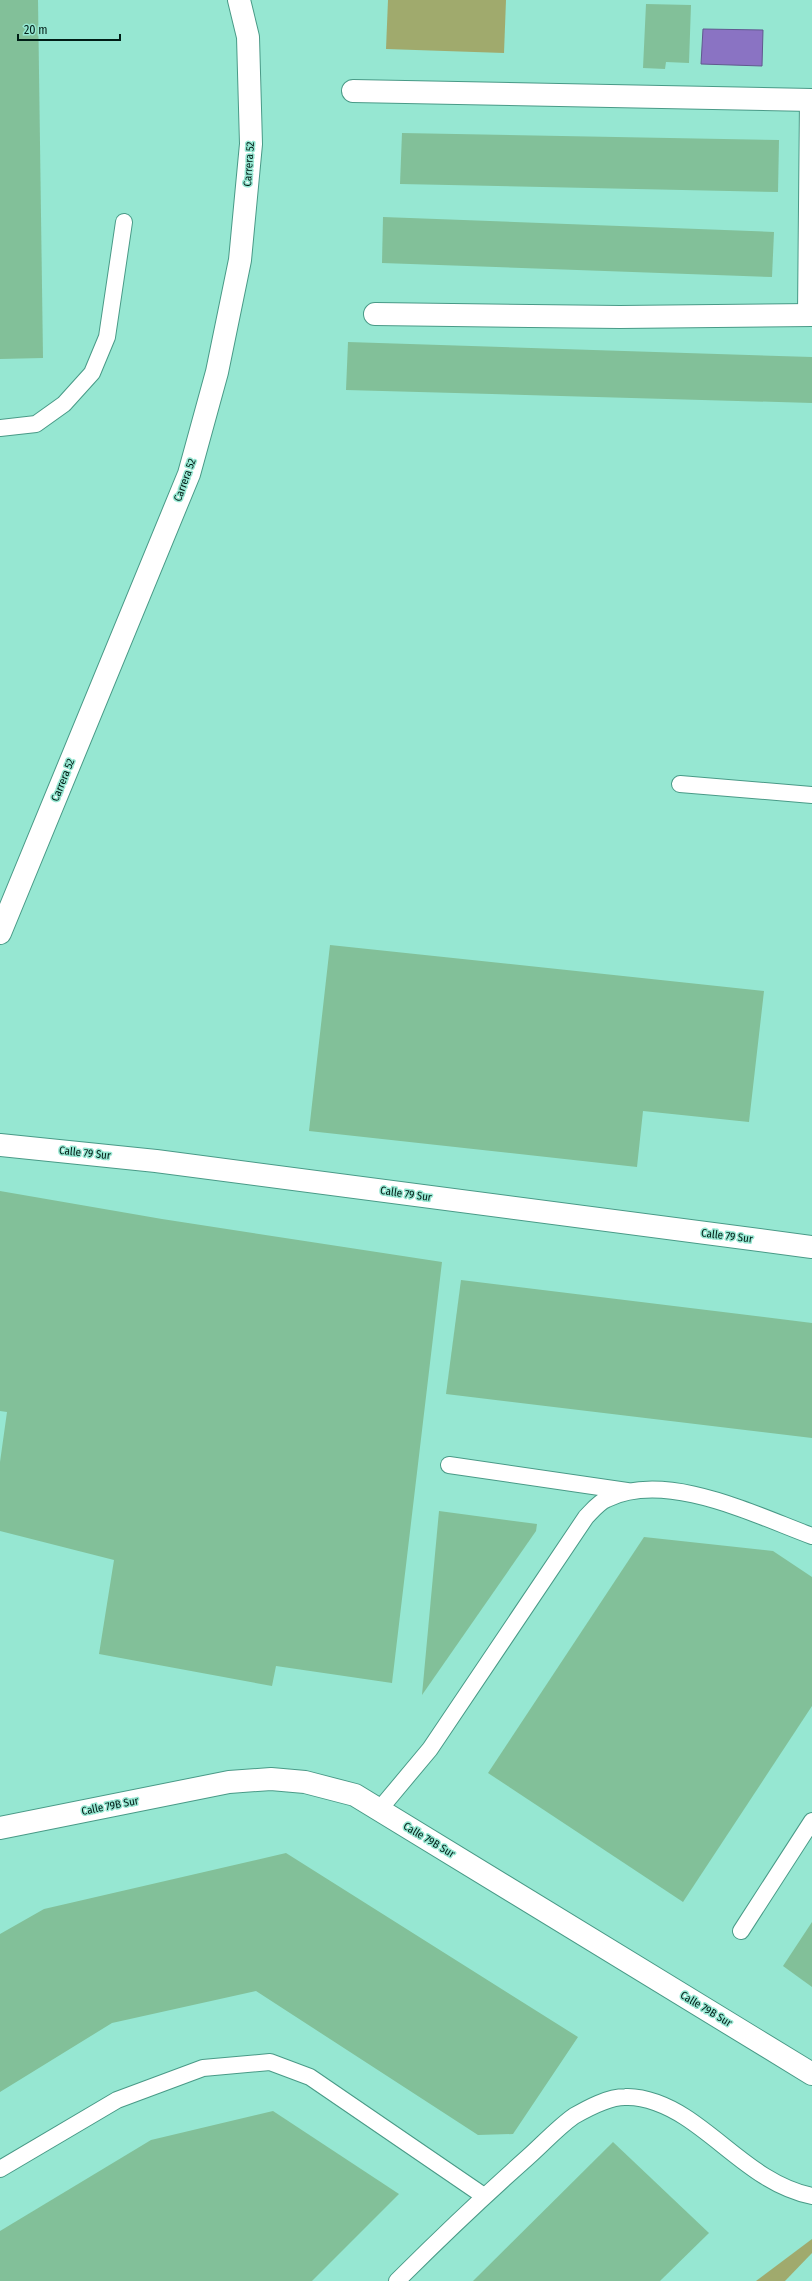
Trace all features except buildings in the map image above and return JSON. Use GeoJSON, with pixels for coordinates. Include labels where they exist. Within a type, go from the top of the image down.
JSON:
{"type":"FeatureCollection","features":[{"type":"Feature","properties":{"kind":"street","name":"Carrera 52"},"geometry":{"type":"LineString","coordinates":[[0,933],[189,474],[217,372],[240,260],[251,144],[248,37],[239,0]]}},
{"type":"Feature","properties":{"kind":"street"},"geometry":{"type":"LineString","coordinates":[[353,91],[812,100],[810,315],[627,316],[374,314]]}},
{"type":"Feature","properties":{"kind":"street","name":"Calle 79 Sur"},"geometry":{"type":"LineString","coordinates":[[0,1144],[156,1161],[812,1247]]}},
{"type":"Feature","properties":{"kind":"street","name":"Calle 79B Sur"},"geometry":{"type":"LineString","coordinates":[[0,1828],[229,1782],[271,1779],[305,1782],[355,1795],[812,2074]]}},
{"type":"Feature","properties":{"kind":"lane"},"geometry":{"type":"LineString","coordinates":[[0,428],[36,424],[64,404],[92,373],[108,337],[124,222]]}},
{"type":"Feature","properties":{"kind":"lane"},"geometry":{"type":"LineString","coordinates":[[680,784],[812,795]]}},
{"type":"Feature","properties":{"kind":"lane"},"geometry":{"type":"LineString","coordinates":[[450,1465],[629,1491],[647,1490],[699,1494],[812,1536]]}},
{"type":"Feature","properties":{"kind":"lane"},"geometry":{"type":"LineString","coordinates":[[379,1810],[430,1749],[586,1517],[605,1499],[629,1491]]}},
{"type":"Feature","properties":{"kind":"lane"},"geometry":{"type":"LineString","coordinates":[[741,1931],[812,1821]]}},
{"type":"Feature","properties":{"kind":"lane"},"geometry":{"type":"LineString","coordinates":[[0,2169],[117,2100],[203,2068],[270,2062],[310,2076],[484,2196]]}},
{"type":"Feature","properties":{"kind":"lane"},"geometry":{"type":"LineString","coordinates":[[397,2281],[484,2196],[574,2117],[598,2104],[625,2097],[656,2102],[684,2116],[731,2154],[764,2177],[790,2189],[812,2196]]}},
{"type":"Feature","properties":{"kind":"green space"},"geometry":{"type":"Polygon","coordinates":[[[388,0],[506,0],[504,53],[386,49],[388,0]]]}},
{"type":"Feature","properties":{"kind":"green space"},"geometry":{"type":"Polygon","coordinates":[[[812,2239],[812,2253],[785,2281],[756,2281],[812,2239]]]}},
{"type":"Feature","properties":{"kind":"shaded area"},"geometry":{"type":"Polygon","coordinates":[[[703,29],[763,30],[762,66],[701,64],[703,29]]]}}]}
